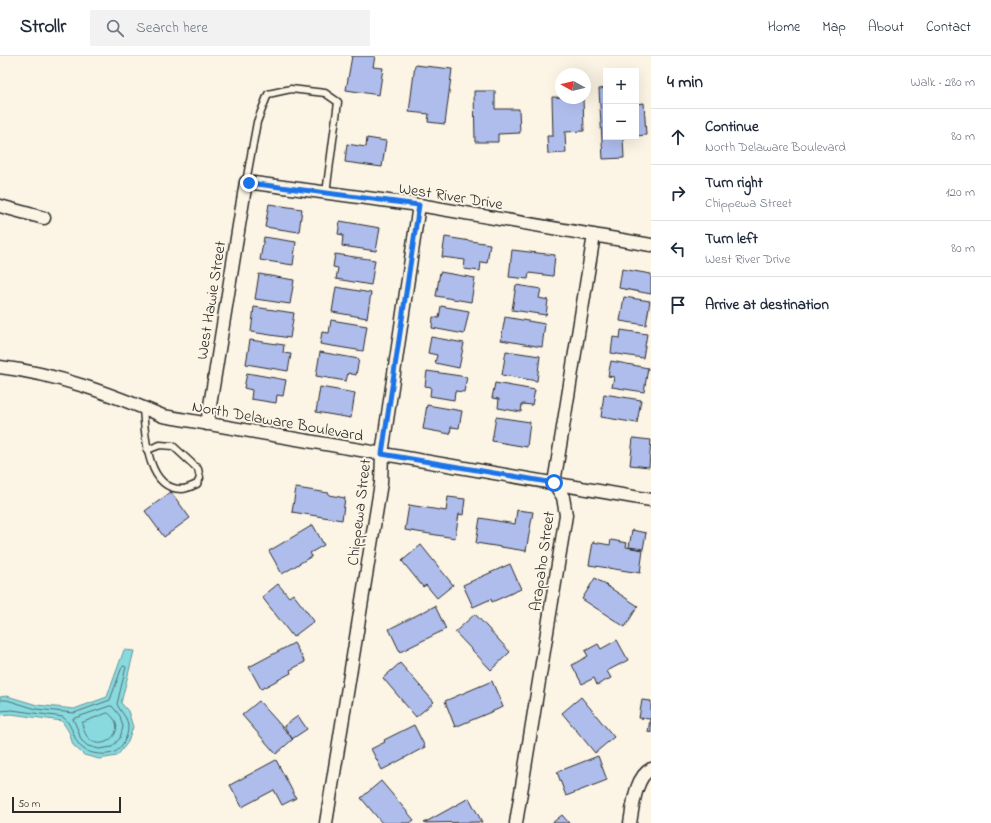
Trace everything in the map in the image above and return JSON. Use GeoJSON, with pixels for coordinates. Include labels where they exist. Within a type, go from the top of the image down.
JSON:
{"type":"FeatureCollection","features":[{"type":"Feature","properties":{"kind":"street","name":"West River Drive"},"geometry":{"type":"LineString","coordinates":[[246,182],[419,205],[651,245]]}},
{"type":"Feature","properties":{"kind":"street","name":"West Hawie Street"},"geometry":{"type":"LineString","coordinates":[[207,424],[246,182]]}},
{"type":"Feature","properties":{"kind":"street","name":"Chippewa Street"},"geometry":{"type":"LineString","coordinates":[[326,823],[381,483],[382,454],[419,205]]}},
{"type":"Feature","properties":{"kind":"street"},"geometry":{"type":"LineString","coordinates":[[0,206],[44,218]]}},
{"type":"Feature","properties":{"kind":"street"},"geometry":{"type":"LineString","coordinates":[[554,483],[594,235]]}},
{"type":"Feature","properties":{"kind":"street","name":"North Delaware Boulevard"},"geometry":{"type":"LineString","coordinates":[[0,366],[22,369],[76,383],[122,399],[163,416],[651,500]]}},
{"type":"Feature","properties":{"kind":"street","name":"Arapaho Street"},"geometry":{"type":"LineString","coordinates":[[516,823],[566,515],[563,497],[554,483]]}},
{"type":"Feature","properties":{"kind":"street"},"geometry":{"type":"LineString","coordinates":[[630,823],[639,782],[651,769]]}},
{"type":"Feature","properties":{"kind":"lane"},"geometry":{"type":"LineString","coordinates":[[246,182],[257,122],[268,94],[291,89],[325,93],[338,102],[326,193]]}},
{"type":"Feature","properties":{"kind":"lane"},"geometry":{"type":"LineString","coordinates":[[143,408],[148,450],[151,465],[164,484],[170,487],[183,489],[197,484],[200,478],[198,469],[173,446],[160,444],[148,450]]}},
{"type":"Feature","properties":{"kind":"water"},"geometry":{"type":"Polygon","coordinates":[[[124,650],[134,651],[121,703],[128,711],[133,727],[128,742],[117,756],[99,759],[84,755],[73,745],[69,732],[62,721],[11,714],[0,715],[0,697],[7,696],[37,705],[74,709],[107,697],[124,650]]]}},
{"type":"Feature","properties":{"kind":"building"},"geometry":{"type":"Polygon","coordinates":[[[352,56],[375,56],[373,67],[383,68],[379,95],[346,90],[352,56]]]}},
{"type":"Feature","properties":{"kind":"building"},"geometry":{"type":"Polygon","coordinates":[[[415,65],[452,69],[445,124],[428,122],[429,114],[409,112],[415,65]]]}},
{"type":"Feature","properties":{"kind":"building"},"geometry":{"type":"Polygon","coordinates":[[[603,88],[603,140],[623,140],[624,158],[603,159],[599,89],[603,88]]]}},
{"type":"Feature","properties":{"kind":"building"},"geometry":{"type":"Polygon","coordinates":[[[474,91],[495,91],[495,109],[519,109],[520,133],[498,134],[498,142],[475,142],[474,91]]]}},
{"type":"Feature","properties":{"kind":"building"},"geometry":{"type":"Polygon","coordinates":[[[552,97],[555,97],[555,104],[583,104],[584,131],[565,132],[566,153],[548,154],[547,136],[553,136],[552,97]]]}},
{"type":"Feature","properties":{"kind":"building"},"geometry":{"type":"Polygon","coordinates":[[[644,103],[646,135],[639,136],[639,104],[644,103]]]}},
{"type":"Feature","properties":{"kind":"building"},"geometry":{"type":"Polygon","coordinates":[[[367,138],[386,141],[382,167],[345,162],[347,144],[366,147],[367,138]]]}},
{"type":"Feature","properties":{"kind":"building"},"geometry":{"type":"Polygon","coordinates":[[[269,204],[302,209],[299,232],[265,227],[269,204]]]}},
{"type":"Feature","properties":{"kind":"building"},"geometry":{"type":"Polygon","coordinates":[[[340,221],[380,228],[376,251],[342,246],[343,235],[338,234],[340,221]]]}},
{"type":"Feature","properties":{"kind":"building"},"geometry":{"type":"Polygon","coordinates":[[[264,237],[296,242],[293,265],[260,260],[264,237]]]}},
{"type":"Feature","properties":{"kind":"building"},"geometry":{"type":"Polygon","coordinates":[[[445,237],[490,244],[487,263],[481,262],[480,271],[464,269],[465,260],[442,257],[445,237]]]}},
{"type":"Feature","properties":{"kind":"building"},"geometry":{"type":"Polygon","coordinates":[[[512,250],[555,255],[553,276],[529,273],[528,279],[509,277],[512,250]]]}},
{"type":"Feature","properties":{"kind":"building"},"geometry":{"type":"Polygon","coordinates":[[[335,254],[375,260],[371,285],[336,279],[338,268],[333,267],[335,254]]]}},
{"type":"Feature","properties":{"kind":"building"},"geometry":{"type":"Polygon","coordinates":[[[622,269],[651,274],[651,294],[619,288],[622,269]]]}},
{"type":"Feature","properties":{"kind":"building"},"geometry":{"type":"Polygon","coordinates":[[[440,272],[475,278],[471,302],[436,296],[440,272]]]}},
{"type":"Feature","properties":{"kind":"building"},"geometry":{"type":"Polygon","coordinates":[[[259,274],[294,280],[290,304],[255,299],[259,274]]]}},
{"type":"Feature","properties":{"kind":"building"},"geometry":{"type":"Polygon","coordinates":[[[516,285],[541,289],[539,298],[548,300],[546,315],[512,310],[516,285]]]}},
{"type":"Feature","properties":{"kind":"building"},"geometry":{"type":"Polygon","coordinates":[[[336,287],[371,293],[367,318],[332,312],[336,287]]]}},
{"type":"Feature","properties":{"kind":"building"},"geometry":{"type":"Polygon","coordinates":[[[624,297],[650,301],[646,325],[620,321],[624,297]]]}},
{"type":"Feature","properties":{"kind":"building"},"geometry":{"type":"Polygon","coordinates":[[[441,306],[469,311],[464,334],[432,328],[433,317],[439,318],[441,306]]]}},
{"type":"Feature","properties":{"kind":"building"},"geometry":{"type":"Polygon","coordinates":[[[254,307],[294,313],[290,338],[251,332],[254,307]]]}},
{"type":"Feature","properties":{"kind":"building"},"geometry":{"type":"Polygon","coordinates":[[[505,317],[545,324],[542,347],[501,340],[505,317]]]}},
{"type":"Feature","properties":{"kind":"building"},"geometry":{"type":"Polygon","coordinates":[[[331,320],[367,326],[363,351],[320,344],[322,332],[329,333],[331,320]]]}},
{"type":"Feature","properties":{"kind":"building"},"geometry":{"type":"Polygon","coordinates":[[[621,330],[647,334],[643,358],[611,353],[613,337],[620,338],[621,330]]]}},
{"type":"Feature","properties":{"kind":"building"},"geometry":{"type":"Polygon","coordinates":[[[431,337],[464,343],[459,368],[435,363],[437,355],[428,353],[431,337]]]}},
{"type":"Feature","properties":{"kind":"building"},"geometry":{"type":"Polygon","coordinates":[[[250,340],[284,345],[283,353],[291,354],[288,371],[246,364],[250,340]]]}},
{"type":"Feature","properties":{"kind":"building"},"geometry":{"type":"Polygon","coordinates":[[[506,351],[540,356],[537,381],[502,375],[506,351]]]}},
{"type":"Feature","properties":{"kind":"building"},"geometry":{"type":"Polygon","coordinates":[[[320,352],[359,359],[356,375],[348,373],[346,381],[316,376],[320,352]]]}},
{"type":"Feature","properties":{"kind":"building"},"geometry":{"type":"Polygon","coordinates":[[[611,361],[648,368],[644,392],[612,387],[614,377],[608,376],[611,361]]]}},
{"type":"Feature","properties":{"kind":"building"},"geometry":{"type":"Polygon","coordinates":[[[427,371],[467,377],[464,392],[455,391],[454,400],[430,396],[431,387],[425,386],[427,371]]]}},
{"type":"Feature","properties":{"kind":"building"},"geometry":{"type":"Polygon","coordinates":[[[247,373],[286,380],[283,396],[277,395],[276,403],[251,399],[252,390],[244,388],[247,373]]]}},
{"type":"Feature","properties":{"kind":"building"},"geometry":{"type":"Polygon","coordinates":[[[495,383],[535,390],[532,405],[522,404],[521,412],[498,408],[499,399],[492,398],[495,383]]]}},
{"type":"Feature","properties":{"kind":"building"},"geometry":{"type":"Polygon","coordinates":[[[320,387],[355,393],[351,418],[316,412],[320,387]]]}},
{"type":"Feature","properties":{"kind":"building"},"geometry":{"type":"Polygon","coordinates":[[[604,394],[641,400],[637,423],[601,417],[604,394]]]}},
{"type":"Feature","properties":{"kind":"building"},"geometry":{"type":"Polygon","coordinates":[[[427,405],[462,411],[459,428],[451,427],[450,434],[423,429],[427,405]]]}},
{"type":"Feature","properties":{"kind":"building"},"geometry":{"type":"Polygon","coordinates":[[[496,417],[530,422],[527,447],[492,441],[496,417]]]}},
{"type":"Feature","properties":{"kind":"building"},"geometry":{"type":"Polygon","coordinates":[[[633,438],[651,440],[649,467],[630,465],[633,438]]]}},
{"type":"Feature","properties":{"kind":"building"},"geometry":{"type":"Polygon","coordinates":[[[296,488],[329,493],[329,495],[345,498],[342,520],[292,512],[296,488]]]}},
{"type":"Feature","properties":{"kind":"building"},"geometry":{"type":"Polygon","coordinates":[[[171,492],[190,518],[164,537],[145,511],[171,492]]]}},
{"type":"Feature","properties":{"kind":"building"},"geometry":{"type":"Polygon","coordinates":[[[448,497],[465,499],[463,515],[459,514],[455,538],[405,530],[409,505],[446,511],[448,497]]]}},
{"type":"Feature","properties":{"kind":"building"},"geometry":{"type":"Polygon","coordinates":[[[517,510],[533,512],[526,551],[476,543],[480,518],[515,524],[517,510]]]}},
{"type":"Feature","properties":{"kind":"building"},"geometry":{"type":"Polygon","coordinates":[[[313,525],[324,545],[310,553],[312,556],[282,574],[269,551],[313,525]]]}},
{"type":"Feature","properties":{"kind":"building"},"geometry":{"type":"Polygon","coordinates":[[[632,530],[646,533],[643,549],[629,547],[632,530]]]}},
{"type":"Feature","properties":{"kind":"building"},"geometry":{"type":"Polygon","coordinates":[[[611,540],[627,543],[626,547],[643,550],[640,573],[589,565],[593,542],[610,545],[611,540]]]}},
{"type":"Feature","properties":{"kind":"building"},"geometry":{"type":"Polygon","coordinates":[[[421,545],[453,585],[437,598],[426,585],[423,587],[402,561],[421,545]]]}},
{"type":"Feature","properties":{"kind":"building"},"geometry":{"type":"Polygon","coordinates":[[[510,564],[521,589],[492,602],[491,599],[473,607],[463,585],[510,564]]]}},
{"type":"Feature","properties":{"kind":"building"},"geometry":{"type":"Polygon","coordinates":[[[595,578],[638,606],[625,627],[582,599],[595,578]]]}},
{"type":"Feature","properties":{"kind":"building"},"geometry":{"type":"Polygon","coordinates":[[[278,584],[289,597],[293,594],[314,621],[293,637],[262,597],[278,584]]]}},
{"type":"Feature","properties":{"kind":"building"},"geometry":{"type":"Polygon","coordinates":[[[435,606],[446,629],[400,652],[389,629],[435,606]]]}},
{"type":"Feature","properties":{"kind":"building"},"geometry":{"type":"Polygon","coordinates":[[[475,614],[510,652],[491,670],[455,632],[475,614]]]}},
{"type":"Feature","properties":{"kind":"building"},"geometry":{"type":"Polygon","coordinates":[[[617,640],[628,660],[607,671],[611,678],[597,685],[594,678],[582,684],[572,665],[588,656],[585,651],[598,644],[601,649],[617,640]]]}},
{"type":"Feature","properties":{"kind":"building"},"geometry":{"type":"Polygon","coordinates":[[[294,643],[305,662],[290,670],[291,673],[261,689],[249,667],[294,643]]]}},
{"type":"Feature","properties":{"kind":"building"},"geometry":{"type":"Polygon","coordinates":[[[400,663],[434,702],[416,717],[383,678],[400,663]]]}},
{"type":"Feature","properties":{"kind":"building"},"geometry":{"type":"Polygon","coordinates":[[[492,681],[503,707],[455,727],[445,701],[492,681]]]}},
{"type":"Feature","properties":{"kind":"building"},"geometry":{"type":"Polygon","coordinates":[[[581,697],[614,737],[595,753],[562,713],[581,697]]]}},
{"type":"Feature","properties":{"kind":"building"},"geometry":{"type":"Polygon","coordinates":[[[642,700],[651,701],[651,733],[648,732],[650,719],[639,718],[642,700]]]}},
{"type":"Feature","properties":{"kind":"building"},"geometry":{"type":"Polygon","coordinates":[[[259,701],[293,739],[276,754],[242,715],[259,701]]]}},
{"type":"Feature","properties":{"kind":"building"},"geometry":{"type":"Polygon","coordinates":[[[298,716],[307,729],[292,739],[284,726],[298,716]]]}},
{"type":"Feature","properties":{"kind":"building"},"geometry":{"type":"Polygon","coordinates":[[[414,725],[425,747],[382,770],[371,749],[385,742],[384,740],[414,725]]]}},
{"type":"Feature","properties":{"kind":"building"},"geometry":{"type":"Polygon","coordinates":[[[598,756],[607,780],[566,796],[557,772],[598,756]]]}},
{"type":"Feature","properties":{"kind":"building"},"geometry":{"type":"Polygon","coordinates":[[[276,760],[296,798],[282,805],[274,790],[242,807],[230,785],[276,760]]]}},
{"type":"Feature","properties":{"kind":"building"},"geometry":{"type":"Polygon","coordinates":[[[381,781],[414,820],[410,823],[382,823],[361,798],[381,781]]]}},
{"type":"Feature","properties":{"kind":"building"},"geometry":{"type":"Polygon","coordinates":[[[469,798],[482,822],[424,823],[469,798]]]}},
{"type":"Feature","properties":{"kind":"building"},"geometry":{"type":"Polygon","coordinates":[[[562,815],[569,823],[552,823],[562,815]]]}},
{"type":"Feature","properties":{"kind":"route"},"geometry":{"type":"LineString","coordinates":[[249,183],[419,205],[382,454],[554,483]]}}]}
